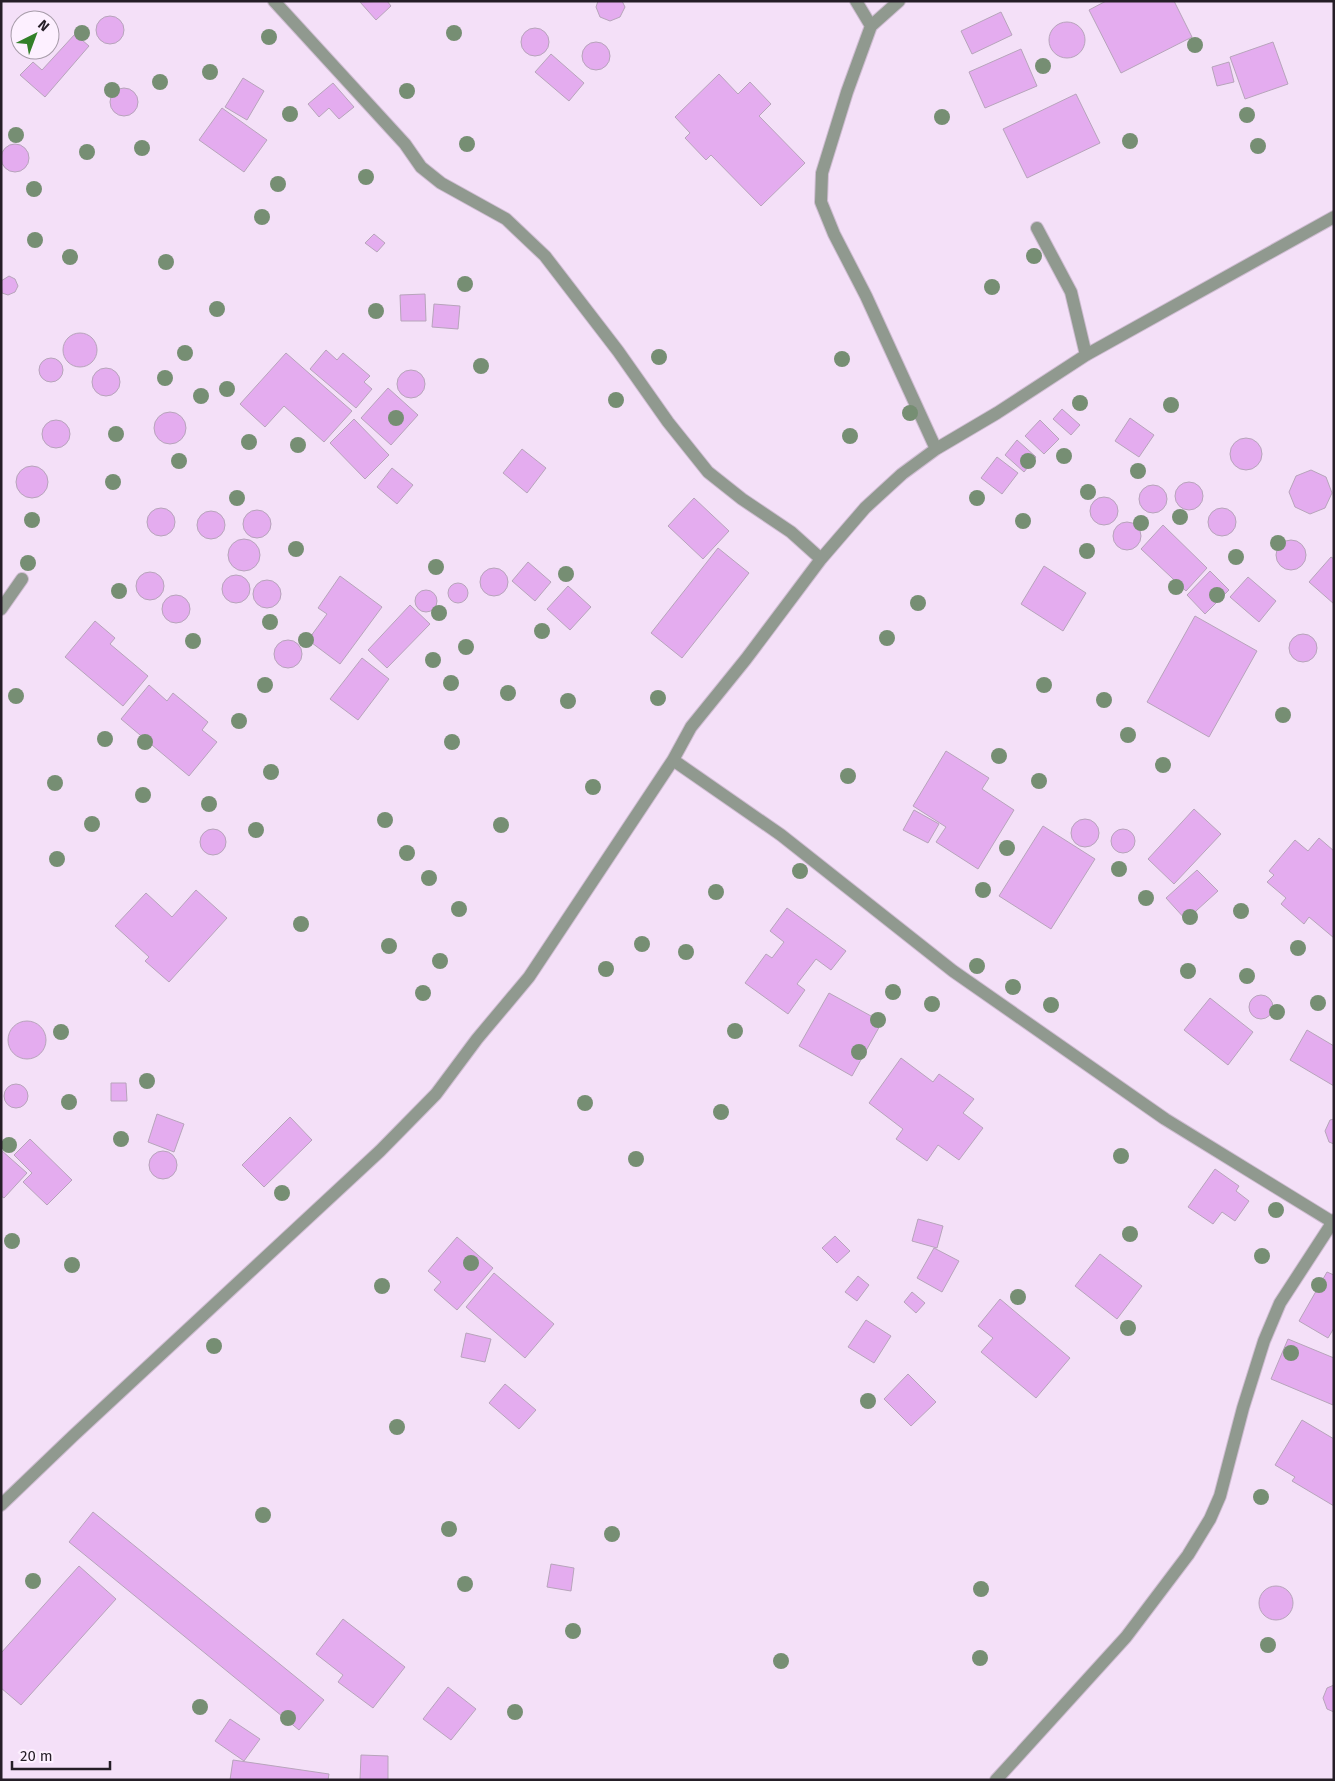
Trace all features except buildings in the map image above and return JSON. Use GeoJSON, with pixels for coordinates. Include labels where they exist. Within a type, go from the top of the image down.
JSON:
{"type":"FeatureCollection","features":[{"type":"Feature","properties":{"kind":"street"},"geometry":{"type":"LineString","coordinates":[[274,1],[405,144],[421,167],[441,183],[506,219],[545,256],[618,351],[668,422],[708,472],[742,499],[792,532],[821,559]]}},
{"type":"Feature","properties":{"kind":"street"},"geometry":{"type":"LineString","coordinates":[[856,1],[871,26]]}},
{"type":"Feature","properties":{"kind":"street"},"geometry":{"type":"LineString","coordinates":[[899,1],[871,26],[847,92],[822,173],[821,202],[834,234],[866,296],[936,449]]}},
{"type":"Feature","properties":{"kind":"street"},"geometry":{"type":"LineString","coordinates":[[1,1505],[380,1151],[436,1094],[477,1039],[530,977],[673,760],[691,727],[746,660],[821,559],[865,508],[902,474],[936,449],[997,413],[1086,355],[1334,217]]}},
{"type":"Feature","properties":{"kind":"street"},"geometry":{"type":"LineString","coordinates":[[1036,228],[1071,292],[1086,355]]}},
{"type":"Feature","properties":{"kind":"street"},"geometry":{"type":"LineString","coordinates":[[1,609],[22,579]]}},
{"type":"Feature","properties":{"kind":"street"},"geometry":{"type":"LineString","coordinates":[[673,760],[781,835],[969,982],[1166,1120],[1333,1222],[1280,1303],[1264,1340],[1243,1408],[1220,1496],[1210,1519],[1188,1555],[1126,1637],[996,1780]]}}]}
